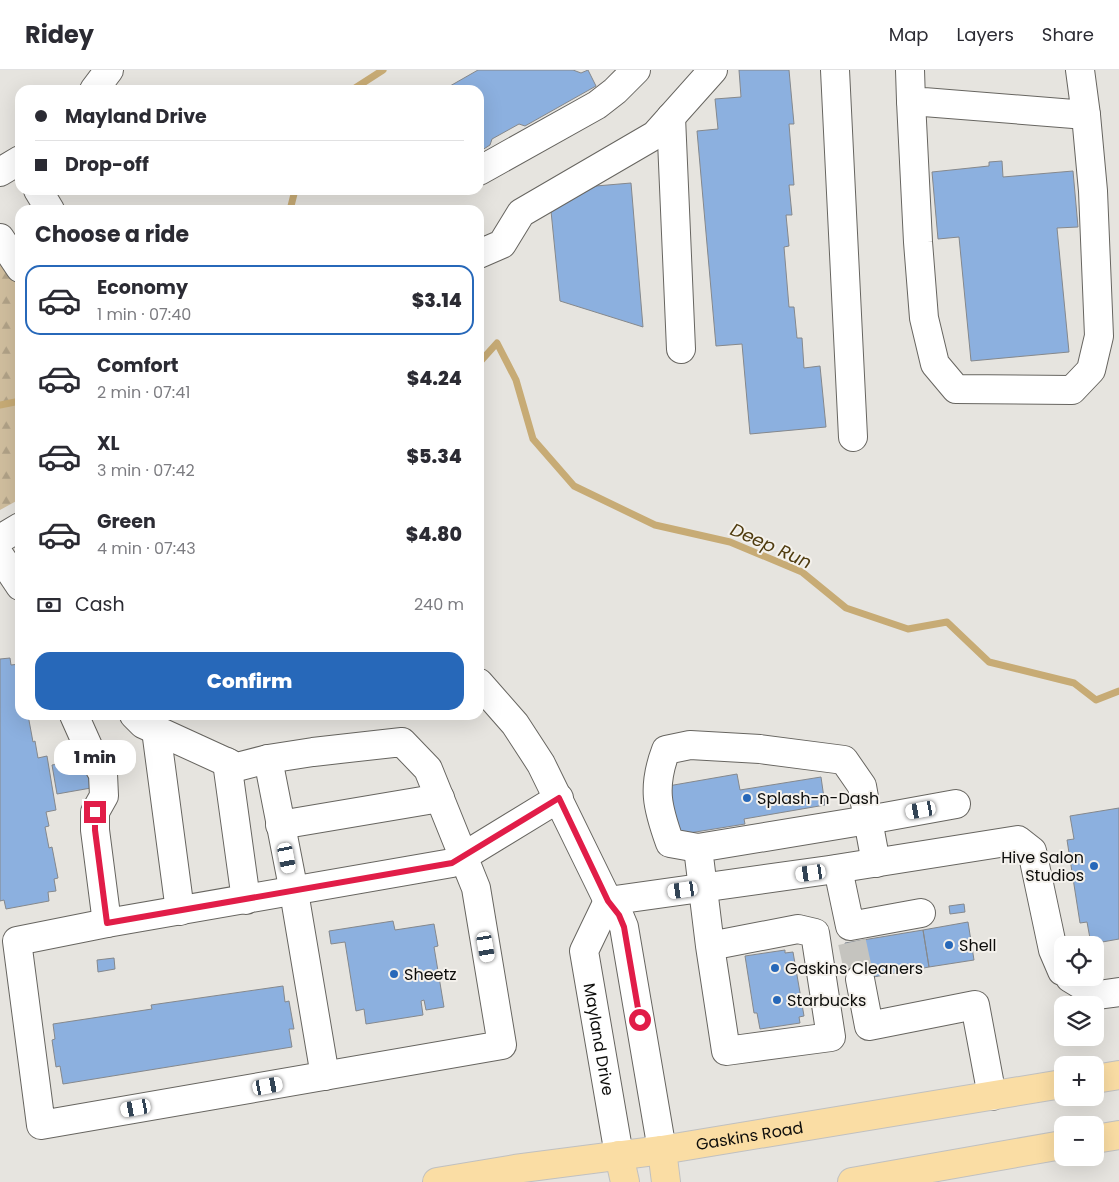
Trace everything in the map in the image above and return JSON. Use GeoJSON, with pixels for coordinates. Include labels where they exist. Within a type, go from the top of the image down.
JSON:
{"type":"FeatureCollection","features":[{"type":"Feature","properties":{"kind":"main road"},"geometry":{"type":"LineString","coordinates":[[1104,1078],[1119,1075]]}},
{"type":"Feature","properties":{"kind":"main road","name":"Gaskins Road"},"geometry":{"type":"LineString","coordinates":[[437,1182],[515,1169],[662,1150],[1054,1085]]}},
{"type":"Feature","properties":{"kind":"main road"},"geometry":{"type":"LineString","coordinates":[[1104,1138],[1119,1135]]}},
{"type":"Feature","properties":{"kind":"main road"},"geometry":{"type":"LineString","coordinates":[[852,1182],[1054,1146]]}},
{"type":"Feature","properties":{"kind":"main road"},"geometry":{"type":"LineString","coordinates":[[662,1150],[666,1182]]}},
{"type":"Feature","properties":{"kind":"main road","name":"Mayland Drive"},"geometry":{"type":"LineString","coordinates":[[619,1155],[624,1182]]}},
{"type":"Feature","properties":{"kind":"street"},"geometry":{"type":"LineString","coordinates":[[98,85],[109,70]]}},
{"type":"Feature","properties":{"kind":"street"},"geometry":{"type":"LineString","coordinates":[[484,169],[597,106],[636,70]]}},
{"type":"Feature","properties":{"kind":"street"},"geometry":{"type":"LineString","coordinates":[[484,252],[502,244],[521,213],[655,135],[713,70]]}},
{"type":"Feature","properties":{"kind":"street"},"geometry":{"type":"LineString","coordinates":[[835,70],[853,437]]}},
{"type":"Feature","properties":{"kind":"street"},"geometry":{"type":"LineString","coordinates":[[910,70],[918,242],[924,318],[935,364],[956,389],[1072,390],[1091,370],[1099,336],[1093,191],[1080,70]]}},
{"type":"Feature","properties":{"kind":"street"},"geometry":{"type":"LineString","coordinates":[[911,101],[1086,115]]}},
{"type":"Feature","properties":{"kind":"street"},"geometry":{"type":"LineString","coordinates":[[671,117],[681,349]]}},
{"type":"Feature","properties":{"kind":"street"},"geometry":{"type":"LineString","coordinates":[[0,172],[15,163]]}},
{"type":"Feature","properties":{"kind":"street"},"geometry":{"type":"LineString","coordinates":[[0,238],[15,260]]}},
{"type":"Feature","properties":{"kind":"street"},"geometry":{"type":"LineString","coordinates":[[0,539],[15,530]]}},
{"type":"Feature","properties":{"kind":"street"},"geometry":{"type":"LineString","coordinates":[[0,556],[15,578]]}},
{"type":"Feature","properties":{"kind":"street"},"geometry":{"type":"LineString","coordinates":[[484,689],[515,724],[541,764],[608,901],[619,915],[624,927],[662,1150]]}},
{"type":"Feature","properties":{"kind":"street"},"geometry":{"type":"LineString","coordinates":[[76,720],[103,774],[104,796],[95,812],[95,830],[107,923]]}},
{"type":"Feature","properties":{"kind":"street"},"geometry":{"type":"LineString","coordinates":[[140,720],[156,730],[236,767],[268,759],[313,752],[402,742],[428,769],[464,856],[476,888],[502,1045],[41,1125],[17,941],[107,923],[452,863],[464,856],[559,798]]}},
{"type":"Feature","properties":{"kind":"street"},"geometry":{"type":"LineString","coordinates":[[156,730],[180,911]]}},
{"type":"Feature","properties":{"kind":"street"},"geometry":{"type":"LineString","coordinates":[[876,863],[868,820],[862,786],[844,760],[760,749],[690,744],[666,750],[659,768],[656,796],[670,843],[698,848],[868,820],[956,804]]}},
{"type":"Feature","properties":{"kind":"street"},"geometry":{"type":"LineString","coordinates":[[268,759],[294,892],[325,1076]]}},
{"type":"Feature","properties":{"kind":"street"},"geometry":{"type":"LineString","coordinates":[[227,762],[246,900]]}},
{"type":"Feature","properties":{"kind":"street"},"geometry":{"type":"LineString","coordinates":[[280,825],[440,798]]}},
{"type":"Feature","properties":{"kind":"street"},"geometry":{"type":"LineString","coordinates":[[608,901],[838,869],[1018,840],[1032,851],[1054,950]]}},
{"type":"Feature","properties":{"kind":"street"},"geometry":{"type":"LineString","coordinates":[[698,848],[702,888],[710,946],[726,1051],[831,1037],[815,932],[798,930],[710,946]]}},
{"type":"Feature","properties":{"kind":"street"},"geometry":{"type":"LineString","coordinates":[[838,869],[851,934],[920,913]]}},
{"type":"Feature","properties":{"kind":"street","name":"Mayland Drive"},"geometry":{"type":"LineString","coordinates":[[608,901],[584,951],[619,1155]]}},
{"type":"Feature","properties":{"kind":"street"},"geometry":{"type":"LineString","coordinates":[[860,979],[869,1026],[974,1005],[992,1096]]}},
{"type":"Feature","properties":{"kind":"street"},"geometry":{"type":"LineString","coordinates":[[1083,986],[1098,995],[1119,992]]}},
{"type":"Feature","properties":{"kind":"green space"},"geometry":{"type":"Polygon","coordinates":[[[0,257],[15,280],[15,502],[0,510],[0,257]]]}},
{"type":"Feature","properties":{"kind":"building"},"geometry":{"type":"Polygon","coordinates":[[[478,70],[573,70],[581,73],[588,70],[596,86],[525,126],[519,124],[492,139],[490,145],[484,149],[484,85],[452,85],[478,70]]]}},
{"type":"Feature","properties":{"kind":"building"},"geometry":{"type":"Polygon","coordinates":[[[739,70],[789,70],[794,124],[789,124],[794,185],[789,185],[792,215],[786,215],[789,246],[784,247],[789,307],[794,307],[797,338],[802,338],[804,368],[820,366],[826,427],[750,434],[742,344],[716,346],[697,131],[718,129],[715,99],[741,97],[739,70]]]}},
{"type":"Feature","properties":{"kind":"building"},"geometry":{"type":"Polygon","coordinates":[[[1002,161],[1003,177],[1073,171],[1078,227],[1057,228],[1069,352],[971,361],[959,237],[938,239],[932,172],[989,166],[989,162],[1002,161]]]}},
{"type":"Feature","properties":{"kind":"building"},"geometry":{"type":"Polygon","coordinates":[[[631,183],[643,327],[560,301],[551,211],[596,186],[631,183]]]}},
{"type":"Feature","properties":{"kind":"building"},"geometry":{"type":"Polygon","coordinates":[[[10,658],[11,665],[15,665],[15,720],[29,720],[38,758],[47,756],[56,810],[46,812],[49,826],[45,827],[49,848],[52,847],[58,878],[54,879],[56,891],[48,892],[49,901],[6,909],[4,900],[0,901],[0,659],[10,658]]]}},
{"type":"Feature","properties":{"kind":"building"},"geometry":{"type":"Polygon","coordinates":[[[85,759],[91,788],[57,794],[52,765],[85,759]]]}},
{"type":"Feature","properties":{"kind":"building","name":"Splash-n-Dash"},"geometry":{"type":"Polygon","coordinates":[[[737,774],[740,790],[821,777],[825,805],[744,819],[745,824],[677,835],[668,786],[737,774]]]}},
{"type":"Feature","properties":{"kind":"building"},"geometry":{"type":"Polygon","coordinates":[[[1119,808],[1119,939],[1104,942],[1104,936],[1090,936],[1087,922],[1080,923],[1067,840],[1074,839],[1070,816],[1119,808]]]}},
{"type":"Feature","properties":{"kind":"building"},"geometry":{"type":"Polygon","coordinates":[[[964,904],[965,912],[950,914],[949,906],[964,904]]]}},
{"type":"Feature","properties":{"kind":"building","name":"Sheetz"},"geometry":{"type":"Polygon","coordinates":[[[393,921],[395,930],[434,924],[438,946],[434,947],[444,1007],[426,1010],[424,1000],[421,1001],[423,1015],[366,1024],[364,1009],[356,1011],[345,942],[331,944],[329,931],[393,921]]]}},
{"type":"Feature","properties":{"kind":"building","name":"Shell"},"geometry":{"type":"Polygon","coordinates":[[[968,922],[974,960],[929,967],[923,930],[968,922]]]}},
{"type":"Feature","properties":{"kind":"building","name":"Shell"},"geometry":{"type":"Polygon","coordinates":[[[923,930],[929,967],[851,981],[845,943],[923,930]]]}},
{"type":"Feature","properties":{"kind":"building"},"geometry":{"type":"Polygon","coordinates":[[[785,950],[785,953],[793,952],[804,1016],[799,1017],[800,1023],[760,1029],[757,1013],[754,1013],[745,956],[785,950]]]}},
{"type":"Feature","properties":{"kind":"building"},"geometry":{"type":"Polygon","coordinates":[[[114,958],[115,969],[98,972],[97,960],[114,958]]]}},
{"type":"Feature","properties":{"kind":"building"},"geometry":{"type":"Polygon","coordinates":[[[283,986],[285,1002],[289,1001],[294,1029],[289,1029],[292,1047],[63,1084],[60,1066],[56,1067],[52,1040],[55,1039],[53,1024],[152,1009],[151,1005],[283,986]]]}},
{"type":"Feature","properties":{"kind":"waterway"},"geometry":{"type":"LineString","coordinates":[[360,85],[383,70]]}},
{"type":"Feature","properties":{"kind":"waterway"},"geometry":{"type":"LineString","coordinates":[[291,205],[294,195]]}},
{"type":"Feature","properties":{"kind":"waterway","name":"Deep Run"},"geometry":{"type":"LineString","coordinates":[[484,357],[497,343],[516,380],[533,439],[574,486],[655,525],[730,542],[802,572],[846,608],[908,629],[947,622],[989,662],[1074,683],[1096,700],[1119,691]]}},
{"type":"Feature","properties":{"kind":"waterway","name":"Deep Run"},"geometry":{"type":"LineString","coordinates":[[0,405],[15,402]]}},
{"type":"Feature","properties":{"kind":"tunnel"},"geometry":{"type":"LineString","coordinates":[[852,942],[860,979]]}},
{"type":"Feature","properties":{"kind":"place","name":"Splash-n-Dash"},"geometry":{"type":"Point","coordinates":[747,798]}},
{"type":"Feature","properties":{"kind":"place","name":"Hive Salon Studios"},"geometry":{"type":"Point","coordinates":[1094,866]}},
{"type":"Feature","properties":{"kind":"place","name":"Shell"},"geometry":{"type":"Point","coordinates":[949,945]}},
{"type":"Feature","properties":{"kind":"place","name":"Gaskins Cleaners"},"geometry":{"type":"Point","coordinates":[775,968]}},
{"type":"Feature","properties":{"kind":"place","name":"Sheetz"},"geometry":{"type":"Point","coordinates":[394,974]}},
{"type":"Feature","properties":{"kind":"place","name":"Starbucks"},"geometry":{"type":"Point","coordinates":[777,1000]}},
{"type":"Feature","properties":{"kind":"route"},"geometry":{"type":"LineString","coordinates":[[95,812],[95,830],[107,923],[452,863],[559,798],[608,901],[619,915],[624,927],[640,1020]]}}]}
